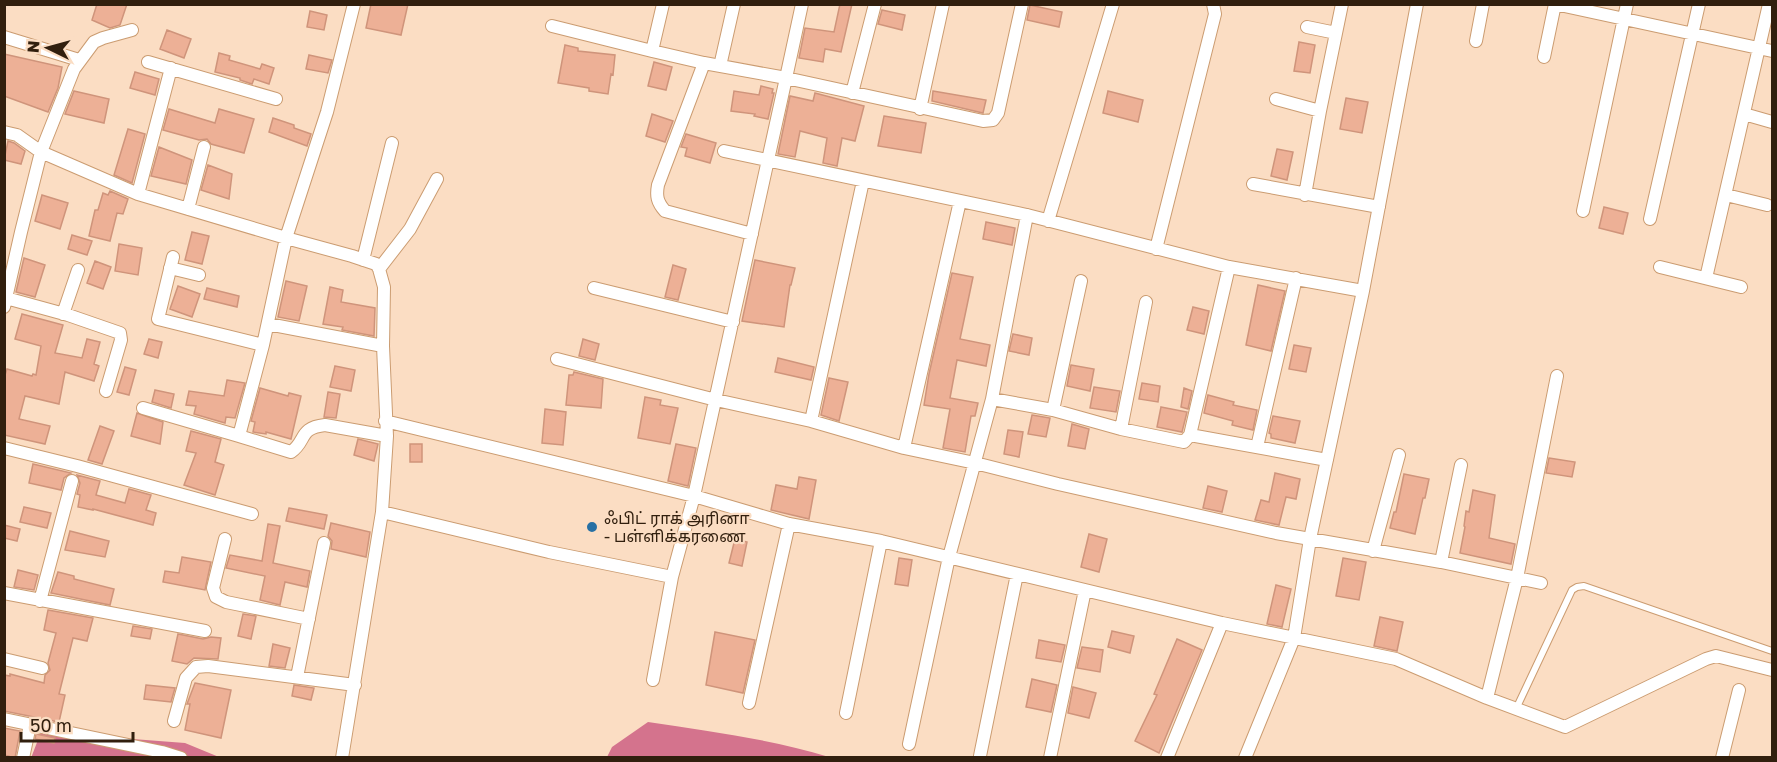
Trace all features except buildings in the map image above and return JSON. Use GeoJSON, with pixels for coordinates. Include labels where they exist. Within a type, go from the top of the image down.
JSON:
{"type":"FeatureCollection","features":[{"type":"Feature","properties":{"kind":"street"},"geometry":{"type":"LineString","coordinates":[[239,436],[268,324],[286,238],[327,112],[354,4]]}},
{"type":"Feature","properties":{"kind":"street"},"geometry":{"type":"LineString","coordinates":[[652,51],[663,4]]}},
{"type":"Feature","properties":{"kind":"street"},"geometry":{"type":"LineString","coordinates":[[720,66],[734,4]]}},
{"type":"Feature","properties":{"kind":"street"},"geometry":{"type":"LineString","coordinates":[[653,680],[672,577],[694,496],[716,400],[802,4]]}},
{"type":"Feature","properties":{"kind":"street"},"geometry":{"type":"LineString","coordinates":[[852,93],[875,4]]}},
{"type":"Feature","properties":{"kind":"street"},"geometry":{"type":"LineString","coordinates":[[920,108],[942,4]]}},
{"type":"Feature","properties":{"kind":"street"},"geometry":{"type":"LineString","coordinates":[[552,26],[704,63],[786,78],[983,122],[993,120],[998,113],[1022,4]]}},
{"type":"Feature","properties":{"kind":"street"},"geometry":{"type":"LineString","coordinates":[[1048,220],[1113,4]]}},
{"type":"Feature","properties":{"kind":"street"},"geometry":{"type":"LineString","coordinates":[[1156,249],[1215,14],[1213,4]]}},
{"type":"Feature","properties":{"kind":"street"},"geometry":{"type":"LineString","coordinates":[[1305,195],[1342,4]]}},
{"type":"Feature","properties":{"kind":"street"},"geometry":{"type":"LineString","coordinates":[[1245,758],[1294,638],[1310,539],[1363,291],[1417,4]]}},
{"type":"Feature","properties":{"kind":"street"},"geometry":{"type":"LineString","coordinates":[[1476,41],[1483,4]]}},
{"type":"Feature","properties":{"kind":"street"},"geometry":{"type":"LineString","coordinates":[[1544,57],[1555,4],[1773,51]]}},
{"type":"Feature","properties":{"kind":"street"},"geometry":{"type":"LineString","coordinates":[[1583,211],[1627,4]]}},
{"type":"Feature","properties":{"kind":"street"},"geometry":{"type":"LineString","coordinates":[[1650,219],[1699,4]]}},
{"type":"Feature","properties":{"kind":"street"},"geometry":{"type":"LineString","coordinates":[[1706,278],[1769,4]]}},
{"type":"Feature","properties":{"kind":"street"},"geometry":{"type":"LineString","coordinates":[[1307,27],[1336,33]]}},
{"type":"Feature","properties":{"kind":"street"},"geometry":{"type":"LineString","coordinates":[[106,391],[121,340],[120,333],[63,314],[5,302],[41,152],[74,69],[94,42],[132,30]]}},
{"type":"Feature","properties":{"kind":"street"},"geometry":{"type":"LineString","coordinates":[[4,37],[79,60]]}},
{"type":"Feature","properties":{"kind":"street"},"geometry":{"type":"LineString","coordinates":[[148,62],[276,99]]}},
{"type":"Feature","properties":{"kind":"street"},"geometry":{"type":"LineString","coordinates":[[704,63],[656,195],[664,211],[752,234]]}},
{"type":"Feature","properties":{"kind":"street"},"geometry":{"type":"LineString","coordinates":[[138,194],[171,68]]}},
{"type":"Feature","properties":{"kind":"street"},"geometry":{"type":"LineString","coordinates":[[1276,99],[1320,111]]}},
{"type":"Feature","properties":{"kind":"street"},"geometry":{"type":"LineString","coordinates":[[1744,114],[1773,122]]}},
{"type":"Feature","properties":{"kind":"street"},"geometry":{"type":"LineString","coordinates":[[4,132],[17,135],[41,152],[138,194],[376,264],[380,269],[384,287],[382,346],[387,436],[382,512],[342,758]]}},
{"type":"Feature","properties":{"kind":"street"},"geometry":{"type":"LineString","coordinates":[[363,260],[392,143]]}},
{"type":"Feature","properties":{"kind":"street"},"geometry":{"type":"LineString","coordinates":[[188,208],[204,147]]}},
{"type":"Feature","properties":{"kind":"street"},"geometry":{"type":"LineString","coordinates":[[724,151],[1027,215],[1229,267],[1363,291]]}},
{"type":"Feature","properties":{"kind":"street"},"geometry":{"type":"LineString","coordinates":[[380,269],[410,229],[437,179]]}},
{"type":"Feature","properties":{"kind":"street"},"geometry":{"type":"LineString","coordinates":[[811,421],[862,181]]}},
{"type":"Feature","properties":{"kind":"street"},"geometry":{"type":"LineString","coordinates":[[1253,184],[1379,207]]}},
{"type":"Feature","properties":{"kind":"street"},"geometry":{"type":"LineString","coordinates":[[1726,195],[1767,205]]}},
{"type":"Feature","properties":{"kind":"street"},"geometry":{"type":"LineString","coordinates":[[904,448],[960,201]]}},
{"type":"Feature","properties":{"kind":"street"},"geometry":{"type":"LineString","coordinates":[[909,744],[949,557],[992,399],[1027,215]]}},
{"type":"Feature","properties":{"kind":"street"},"geometry":{"type":"LineString","coordinates":[[199,275],[172,262],[158,319],[263,345]]}},
{"type":"Feature","properties":{"kind":"street"},"geometry":{"type":"LineString","coordinates":[[992,399],[1053,410],[1120,429],[1184,442],[1190,435],[1229,267]]}},
{"type":"Feature","properties":{"kind":"street"},"geometry":{"type":"LineString","coordinates":[[1660,267],[1741,287]]}},
{"type":"Feature","properties":{"kind":"street"},"geometry":{"type":"LineString","coordinates":[[63,314],[78,270]]}},
{"type":"Feature","properties":{"kind":"street"},"geometry":{"type":"LineString","coordinates":[[1257,447],[1296,278]]}},
{"type":"Feature","properties":{"kind":"street"},"geometry":{"type":"LineString","coordinates":[[1053,410],[1081,282]]}},
{"type":"Feature","properties":{"kind":"street"},"geometry":{"type":"LineString","coordinates":[[594,288],[733,322]]}},
{"type":"Feature","properties":{"kind":"street"},"geometry":{"type":"LineString","coordinates":[[1120,429],[1146,302]]}},
{"type":"Feature","properties":{"kind":"street"},"geometry":{"type":"LineString","coordinates":[[268,324],[382,346]]}},
{"type":"Feature","properties":{"kind":"street"},"geometry":{"type":"LineString","coordinates":[[557,359],[716,400],[811,421],[904,448],[1276,533],[1441,562],[1541,583]]}},
{"type":"Feature","properties":{"kind":"street"},"geometry":{"type":"LineString","coordinates":[[1487,698],[1517,578],[1557,376]]}},
{"type":"Feature","properties":{"kind":"street"},"geometry":{"type":"LineString","coordinates":[[143,408],[291,452],[297,448],[307,430],[317,426],[325,425],[387,436]]}},
{"type":"Feature","properties":{"kind":"street"},"geometry":{"type":"LineString","coordinates":[[386,421],[694,496],[789,524],[881,541],[1222,623],[1396,659],[1487,698],[1565,727],[1716,656],[1773,670]]}},
{"type":"Feature","properties":{"kind":"street"},"geometry":{"type":"LineString","coordinates":[[1190,435],[1327,460]]}},
{"type":"Feature","properties":{"kind":"street"},"geometry":{"type":"LineString","coordinates":[[4,448],[252,514]]}},
{"type":"Feature","properties":{"kind":"street"},"geometry":{"type":"LineString","coordinates":[[1373,551],[1399,455]]}},
{"type":"Feature","properties":{"kind":"street"},"geometry":{"type":"LineString","coordinates":[[1441,562],[1461,465]]}},
{"type":"Feature","properties":{"kind":"street"},"geometry":{"type":"LineString","coordinates":[[40,601],[72,481]]}},
{"type":"Feature","properties":{"kind":"street"},"geometry":{"type":"LineString","coordinates":[[382,512],[549,552],[672,577]]}},
{"type":"Feature","properties":{"kind":"street"},"geometry":{"type":"LineString","coordinates":[[748,703],[789,524]]}},
{"type":"Feature","properties":{"kind":"street"},"geometry":{"type":"LineString","coordinates":[[225,539],[213,588],[216,597],[226,602],[309,619]]}},
{"type":"Feature","properties":{"kind":"street"},"geometry":{"type":"LineString","coordinates":[[846,713],[881,541]]}},
{"type":"Feature","properties":{"kind":"street"},"geometry":{"type":"LineString","coordinates":[[297,678],[324,543]]}},
{"type":"Feature","properties":{"kind":"street"},"geometry":{"type":"LineString","coordinates":[[980,756],[1017,574]]}},
{"type":"Feature","properties":{"kind":"street"},"geometry":{"type":"LineString","coordinates":[[1050,758],[1085,590]]}},
{"type":"Feature","properties":{"kind":"street"},"geometry":{"type":"LineString","coordinates":[[4,593],[205,631]]}},
{"type":"Feature","properties":{"kind":"street"},"geometry":{"type":"LineString","coordinates":[[1167,758],[1222,623]]}},
{"type":"Feature","properties":{"kind":"street"},"geometry":{"type":"LineString","coordinates":[[4,659],[42,668]]}},
{"type":"Feature","properties":{"kind":"street"},"geometry":{"type":"LineString","coordinates":[[174,721],[186,678],[196,667],[208,666],[355,685]]}},
{"type":"Feature","properties":{"kind":"street"},"geometry":{"type":"LineString","coordinates":[[1722,758],[1739,690]]}},
{"type":"Feature","properties":{"kind":"street"},"geometry":{"type":"LineString","coordinates":[[4,718],[181,758]]}},
{"type":"Feature","properties":{"kind":"street"},"geometry":{"type":"LineString","coordinates":[[23,758],[30,724]]}},
{"type":"Feature","properties":{"kind":"lane"},"geometry":{"type":"LineString","coordinates":[[1516,709],[1572,590],[1576,587],[1584,586],[1773,651]]}},
{"type":"Feature","properties":{"kind":"shaded area"},"geometry":{"type":"Polygon","coordinates":[[[648,722],[762,740],[829,757],[607,757],[612,747],[648,722]]]}},
{"type":"Feature","properties":{"kind":"shaded area"},"geometry":{"type":"Polygon","coordinates":[[[41,732],[185,743],[219,757],[31,758],[41,732]]]}},
{"type":"Feature","properties":{"kind":"place","name":"ஃபிட் ராக் அரினா - பள்ளிக்கரணை"},"geometry":{"type":"Point","coordinates":[592,527]}}]}
